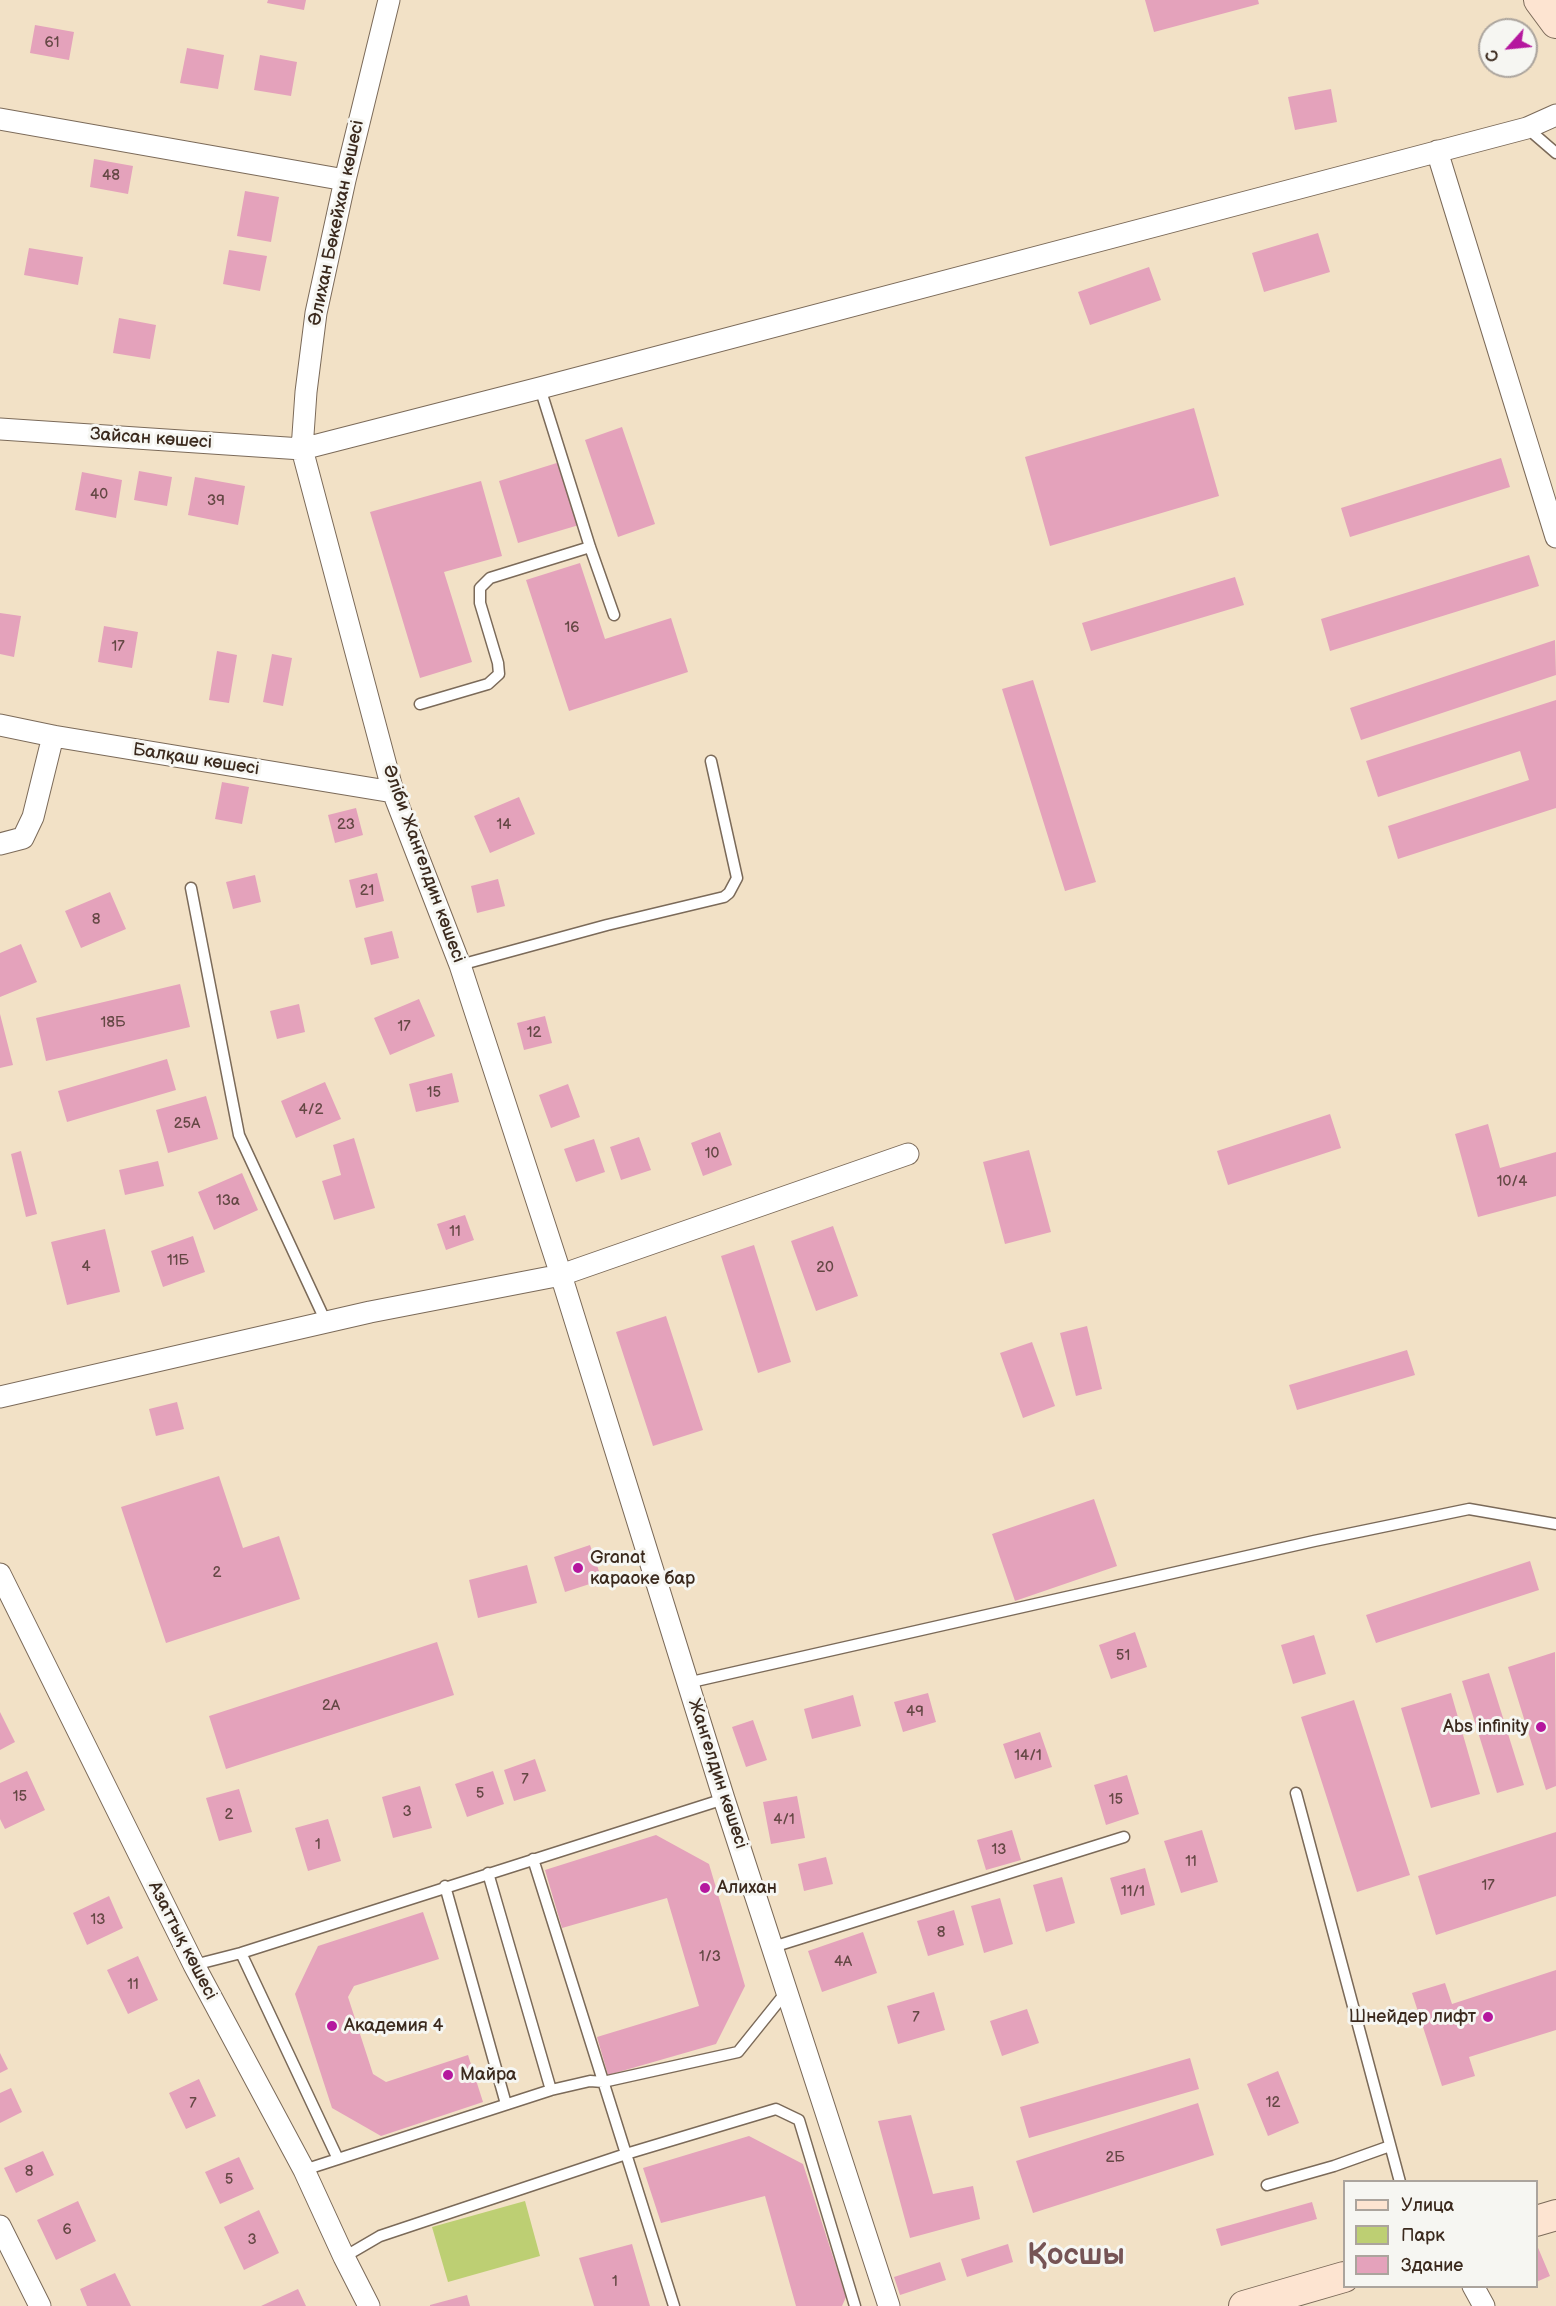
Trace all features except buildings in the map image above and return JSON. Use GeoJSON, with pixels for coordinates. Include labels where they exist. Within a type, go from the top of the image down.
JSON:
{"type":"FeatureCollection","features":[{"type":"Feature","properties":{"kind":"main road"},"geometry":{"type":"LineString","coordinates":[[1539,0],[1556,23]]}},
{"type":"Feature","properties":{"kind":"main road"},"geometry":{"type":"LineString","coordinates":[[1538,2220],[1556,2215]]}},
{"type":"Feature","properties":{"kind":"main road"},"geometry":{"type":"LineString","coordinates":[[1245,2306],[1343,2277]]}},
{"type":"Feature","properties":{"kind":"street","name":"Әлихан Бөкейхан көшесі"},"geometry":{"type":"LineString","coordinates":[[302,449],[306,392],[316,313],[388,0]]}},
{"type":"Feature","properties":{"kind":"street","name":"Зайсан көшесі"},"geometry":{"type":"LineString","coordinates":[[0,429],[302,449],[1437,152],[1527,128],[1556,116]]}},
{"type":"Feature","properties":{"kind":"street"},"geometry":{"type":"LineString","coordinates":[[0,119],[345,180]]}},
{"type":"Feature","properties":{"kind":"street"},"geometry":{"type":"LineString","coordinates":[[1437,152],[1556,537]]}},
{"type":"Feature","properties":{"kind":"street","name":"Әліби Жангелдин көшесі"},"geometry":{"type":"LineString","coordinates":[[302,449],[393,792],[460,965],[561,1275]]}},
{"type":"Feature","properties":{"kind":"street","name":"Балқаш көшесі"},"geometry":{"type":"LineString","coordinates":[[0,726],[393,792]]}},
{"type":"Feature","properties":{"kind":"street"},"geometry":{"type":"LineString","coordinates":[[0,844],[23,838],[33,817],[53,736]]}},
{"type":"Feature","properties":{"kind":"street"},"geometry":{"type":"LineString","coordinates":[[0,1397],[326,1322],[561,1275],[908,1154]]}},
{"type":"Feature","properties":{"kind":"street","name":"Жангелдин көшесі"},"geometry":{"type":"LineString","coordinates":[[561,1275],[687,1683],[889,2306]]}},
{"type":"Feature","properties":{"kind":"street","name":"Азаттық көшесі"},"geometry":{"type":"LineString","coordinates":[[0,1574],[194,1965],[304,2170],[369,2306]]}},
{"type":"Feature","properties":{"kind":"street"},"geometry":{"type":"LineString","coordinates":[[0,2226],[40,2306]]}},
{"type":"Feature","properties":{"kind":"street"},"geometry":{"type":"LineString","coordinates":[[1474,2288],[1484,2306]]}},
{"type":"Feature","properties":{"kind":"lane"},"geometry":{"type":"LineString","coordinates":[[1527,128],[1556,153]]}},
{"type":"Feature","properties":{"kind":"lane"},"geometry":{"type":"LineString","coordinates":[[540,388],[614,615]]}},
{"type":"Feature","properties":{"kind":"lane"},"geometry":{"type":"LineString","coordinates":[[420,704],[488,684],[499,674],[498,663],[480,603],[480,588],[490,578],[590,547]]}},
{"type":"Feature","properties":{"kind":"lane"},"geometry":{"type":"LineString","coordinates":[[460,965],[607,925],[724,897],[729,893],[737,878],[711,761]]}},
{"type":"Feature","properties":{"kind":"lane"},"geometry":{"type":"LineString","coordinates":[[191,888],[240,1136],[326,1322]]}},
{"type":"Feature","properties":{"kind":"lane"},"geometry":{"type":"LineString","coordinates":[[687,1683],[1314,1541],[1469,1509],[1556,1524]]}},
{"type":"Feature","properties":{"kind":"lane"},"geometry":{"type":"LineString","coordinates":[[1296,1793],[1400,2180]]}},
{"type":"Feature","properties":{"kind":"lane"},"geometry":{"type":"LineString","coordinates":[[194,1965],[241,1953],[724,1799]]}},
{"type":"Feature","properties":{"kind":"lane"},"geometry":{"type":"LineString","coordinates":[[773,1947],[1124,1837]]}},
{"type":"Feature","properties":{"kind":"lane"},"geometry":{"type":"LineString","coordinates":[[533,1859],[674,2306]]}},
{"type":"Feature","properties":{"kind":"lane"},"geometry":{"type":"LineString","coordinates":[[488,1873],[551,2090]]}},
{"type":"Feature","properties":{"kind":"lane"},"geometry":{"type":"LineString","coordinates":[[446,1886],[506,2104]]}},
{"type":"Feature","properties":{"kind":"lane"},"geometry":{"type":"LineString","coordinates":[[241,1953],[338,2159]]}},
{"type":"Feature","properties":{"kind":"lane"},"geometry":{"type":"LineString","coordinates":[[304,2170],[551,2090],[590,2081],[603,2082],[738,2052],[787,1991]]}},
{"type":"Feature","properties":{"kind":"lane"},"geometry":{"type":"LineString","coordinates":[[344,2257],[380,2236],[626,2154],[776,2109],[799,2120],[855,2306]]}},
{"type":"Feature","properties":{"kind":"lane"},"geometry":{"type":"LineString","coordinates":[[1267,2185],[1334,2166],[1390,2146]]}},
{"type":"Feature","properties":{"kind":"green space"},"geometry":{"type":"Polygon","coordinates":[[[525,2201],[540,2256],[448,2282],[432,2227],[525,2201]]]}},
{"type":"Feature","properties":{"kind":"place","name":"Granat караоке бар"},"geometry":{"type":"Point","coordinates":[578,1568]}},
{"type":"Feature","properties":{"kind":"place","name":"Abs infinity"},"geometry":{"type":"Point","coordinates":[1541,1727]}},
{"type":"Feature","properties":{"kind":"place","name":"Алихан"},"geometry":{"type":"Point","coordinates":[705,1888]}},
{"type":"Feature","properties":{"kind":"place","name":"Шнейдер лифт"},"geometry":{"type":"Point","coordinates":[1488,2017]}},
{"type":"Feature","properties":{"kind":"place","name":"Академия 4"},"geometry":{"type":"Point","coordinates":[332,2026]}},
{"type":"Feature","properties":{"kind":"place","name":"Майра"},"geometry":{"type":"Point","coordinates":[448,2075]}},
{"type":"Feature","properties":{"kind":"district","name":"Қосшы"},"geometry":{"type":"Point","coordinates":[1076,2256]}}]}
